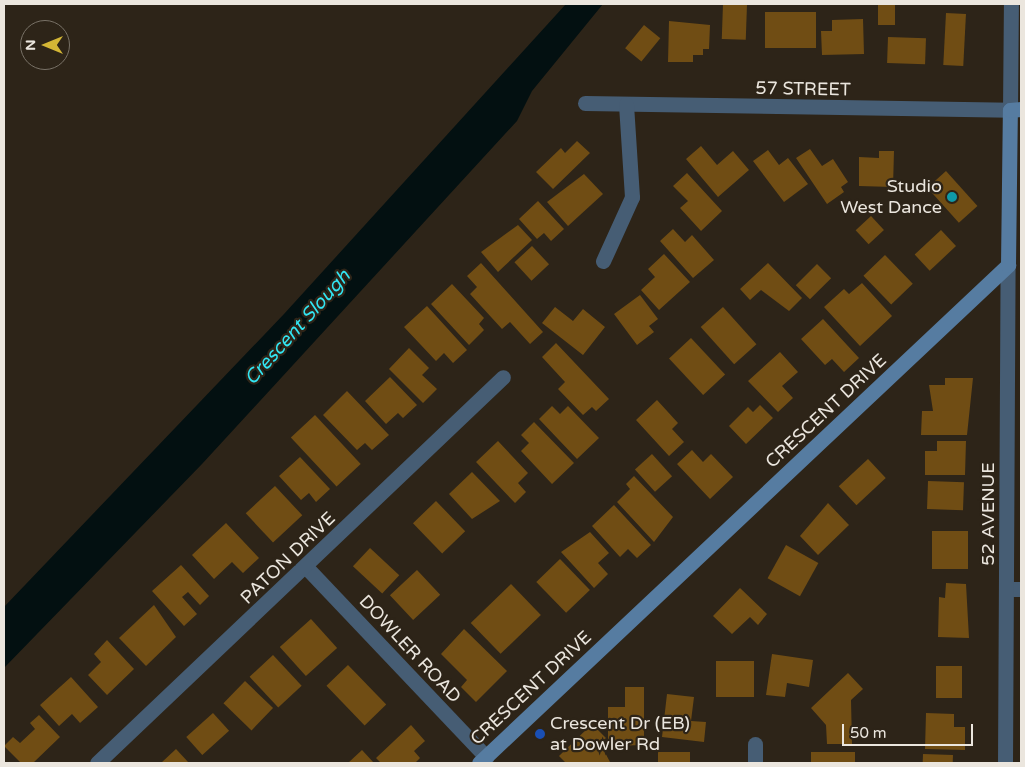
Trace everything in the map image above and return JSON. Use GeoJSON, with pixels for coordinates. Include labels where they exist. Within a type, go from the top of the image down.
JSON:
{"type":"FeatureCollection","features":[{"type":"Feature","properties":{"kind":"street"},"geometry":{"type":"LineString","coordinates":[[1008,266],[1016,109],[1012,4]]}},
{"type":"Feature","properties":{"kind":"street","name":"57 STREET"},"geometry":{"type":"LineString","coordinates":[[585,102],[1016,109]]}},
{"type":"Feature","properties":{"kind":"street"},"geometry":{"type":"LineString","coordinates":[[603,262],[632,197],[626,104]]}},
{"type":"Feature","properties":{"kind":"street","name":"52 AVENUE"},"geometry":{"type":"LineString","coordinates":[[1005,763],[1014,589],[1008,266]]}},
{"type":"Feature","properties":{"kind":"street","name":"CRESCENT DRIVE"},"geometry":{"type":"LineString","coordinates":[[482,760],[1008,266]]}},
{"type":"Feature","properties":{"kind":"street","name":"PATON DRIVE"},"geometry":{"type":"LineString","coordinates":[[97,763],[306,567],[503,377]]}},
{"type":"Feature","properties":{"kind":"street","name":"DOWLER ROAD"},"geometry":{"type":"LineString","coordinates":[[306,567],[482,760]]}},
{"type":"Feature","properties":{"kind":"street"},"geometry":{"type":"LineString","coordinates":[[754,763],[755,744]]}},
{"type":"Feature","properties":{"kind":"water","name":"Crescent Slough"},"geometry":{"type":"Polygon","coordinates":[[[566,4],[603,4],[532,91],[517,121],[202,464],[4,668],[4,607],[284,314],[566,4]]]}},
{"type":"Feature","properties":{"kind":"building"},"geometry":{"type":"Polygon","coordinates":[[[723,4],[747,5],[746,40],[722,39],[723,4]]]}},
{"type":"Feature","properties":{"kind":"building"},"geometry":{"type":"Polygon","coordinates":[[[878,4],[895,4],[895,25],[878,25],[878,4]]]}},
{"type":"Feature","properties":{"kind":"building"},"geometry":{"type":"Polygon","coordinates":[[[765,12],[816,12],[816,48],[765,48],[765,12]]]}},
{"type":"Feature","properties":{"kind":"building"},"geometry":{"type":"Polygon","coordinates":[[[946,13],[966,14],[963,66],[943,65],[946,13]]]}},
{"type":"Feature","properties":{"kind":"building"},"geometry":{"type":"Polygon","coordinates":[[[863,19],[864,54],[822,55],[821,31],[832,31],[832,20],[863,19]]]}},
{"type":"Feature","properties":{"kind":"building"},"geometry":{"type":"Polygon","coordinates":[[[669,21],[710,25],[709,49],[703,49],[703,55],[693,55],[693,62],[668,62],[669,21]]]}},
{"type":"Feature","properties":{"kind":"building"},"geometry":{"type":"Polygon","coordinates":[[[644,25],[660,38],[641,62],[625,48],[644,25]]]}},
{"type":"Feature","properties":{"kind":"building"},"geometry":{"type":"Polygon","coordinates":[[[888,37],[926,38],[925,64],[887,63],[888,37]]]}},
{"type":"Feature","properties":{"kind":"building"},"geometry":{"type":"Polygon","coordinates":[[[577,141],[590,153],[553,189],[536,172],[561,148],[565,153],[577,141]]]}},
{"type":"Feature","properties":{"kind":"building"},"geometry":{"type":"Polygon","coordinates":[[[701,146],[717,165],[733,151],[749,170],[718,197],[686,159],[701,146]]]}},
{"type":"Feature","properties":{"kind":"building"},"geometry":{"type":"Polygon","coordinates":[[[810,149],[822,166],[833,159],[848,182],[841,187],[844,192],[827,204],[796,158],[810,149]]]}},
{"type":"Feature","properties":{"kind":"building"},"geometry":{"type":"Polygon","coordinates":[[[768,150],[779,165],[788,158],[808,184],[784,202],[753,161],[768,150]]]}},
{"type":"Feature","properties":{"kind":"building"},"geometry":{"type":"Polygon","coordinates":[[[879,151],[894,151],[893,187],[859,186],[859,157],[879,158],[879,151]]]}},
{"type":"Feature","properties":{"kind":"building","name":"Studio West Dance"},"geometry":{"type":"Polygon","coordinates":[[[946,171],[977,206],[959,223],[927,188],[946,171]]]}},
{"type":"Feature","properties":{"kind":"building"},"geometry":{"type":"Polygon","coordinates":[[[687,173],[722,211],[701,231],[680,208],[688,201],[673,186],[687,173]]]}},
{"type":"Feature","properties":{"kind":"building"},"geometry":{"type":"Polygon","coordinates":[[[584,174],[603,194],[568,226],[547,202],[584,174]]]}},
{"type":"Feature","properties":{"kind":"building"},"geometry":{"type":"Polygon","coordinates":[[[538,201],[564,229],[551,241],[544,233],[537,239],[519,219],[538,201]]]}},
{"type":"Feature","properties":{"kind":"building"},"geometry":{"type":"Polygon","coordinates":[[[871,216],[884,230],[869,244],[856,230],[871,216]]]}},
{"type":"Feature","properties":{"kind":"building"},"geometry":{"type":"Polygon","coordinates":[[[518,225],[532,240],[498,272],[481,252],[518,225]]]}},
{"type":"Feature","properties":{"kind":"building"},"geometry":{"type":"Polygon","coordinates":[[[673,229],[685,242],[692,235],[714,260],[693,278],[660,241],[673,229]]]}},
{"type":"Feature","properties":{"kind":"building"},"geometry":{"type":"Polygon","coordinates":[[[941,230],[956,246],[930,271],[915,255],[941,230]]]}},
{"type":"Feature","properties":{"kind":"building"},"geometry":{"type":"Polygon","coordinates":[[[532,246],[549,264],[531,281],[514,262],[532,246]]]}},
{"type":"Feature","properties":{"kind":"building"},"geometry":{"type":"Polygon","coordinates":[[[664,254],[690,282],[659,310],[641,290],[655,277],[648,269],[664,254]]]}},
{"type":"Feature","properties":{"kind":"building"},"geometry":{"type":"Polygon","coordinates":[[[885,255],[913,284],[891,305],[863,276],[885,255]]]}},
{"type":"Feature","properties":{"kind":"building"},"geometry":{"type":"Polygon","coordinates":[[[481,263],[543,332],[530,344],[510,322],[502,329],[470,294],[477,287],[467,276],[481,263]]]}},
{"type":"Feature","properties":{"kind":"building"},"geometry":{"type":"Polygon","coordinates":[[[768,263],[802,298],[789,311],[761,290],[750,300],[740,289],[768,263]]]}},
{"type":"Feature","properties":{"kind":"building"},"geometry":{"type":"Polygon","coordinates":[[[817,264],[831,278],[810,299],[796,285],[817,264]]]}},
{"type":"Feature","properties":{"kind":"building"},"geometry":{"type":"Polygon","coordinates":[[[862,283],[892,316],[860,346],[824,307],[844,289],[849,294],[862,283]]]}},
{"type":"Feature","properties":{"kind":"building"},"geometry":{"type":"Polygon","coordinates":[[[452,284],[484,318],[479,324],[484,330],[469,345],[431,304],[452,284]]]}},
{"type":"Feature","properties":{"kind":"building"},"geometry":{"type":"Polygon","coordinates":[[[640,295],[658,319],[649,326],[654,332],[637,345],[614,314],[640,295]]]}},
{"type":"Feature","properties":{"kind":"building"},"geometry":{"type":"Polygon","coordinates":[[[427,306],[467,350],[453,363],[444,353],[436,361],[404,327],[427,306]]]}},
{"type":"Feature","properties":{"kind":"building"},"geometry":{"type":"Polygon","coordinates":[[[555,307],[573,321],[583,309],[605,327],[583,355],[542,323],[555,307]]]}},
{"type":"Feature","properties":{"kind":"building"},"geometry":{"type":"Polygon","coordinates":[[[723,307],[756,344],[734,364],[701,327],[723,307]]]}},
{"type":"Feature","properties":{"kind":"building"},"geometry":{"type":"Polygon","coordinates":[[[823,319],[859,358],[844,372],[832,359],[825,365],[801,339],[823,319]]]}},
{"type":"Feature","properties":{"kind":"building"},"geometry":{"type":"Polygon","coordinates":[[[691,338],[725,375],[703,395],[669,358],[691,338]]]}},
{"type":"Feature","properties":{"kind":"building"},"geometry":{"type":"Polygon","coordinates":[[[556,343],[609,399],[596,411],[592,407],[583,415],[558,389],[565,382],[542,357],[556,343]]]}},
{"type":"Feature","properties":{"kind":"building"},"geometry":{"type":"Polygon","coordinates":[[[409,348],[429,368],[422,375],[437,389],[423,403],[389,369],[409,348]]]}},
{"type":"Feature","properties":{"kind":"building"},"geometry":{"type":"Polygon","coordinates":[[[780,352],[798,372],[782,386],[793,398],[778,412],[748,381],[780,352]]]}},
{"type":"Feature","properties":{"kind":"building"},"geometry":{"type":"Polygon","coordinates":[[[390,377],[417,405],[403,418],[398,413],[386,424],[365,401],[390,377]]]}},
{"type":"Feature","properties":{"kind":"building"},"geometry":{"type":"Polygon","coordinates":[[[945,378],[973,378],[967,435],[921,435],[922,411],[933,411],[929,385],[945,385],[945,378]]]}},
{"type":"Feature","properties":{"kind":"building"},"geometry":{"type":"Polygon","coordinates":[[[347,391],[389,435],[372,450],[365,443],[357,450],[323,415],[347,391]]]}},
{"type":"Feature","properties":{"kind":"building"},"geometry":{"type":"Polygon","coordinates":[[[657,400],[678,423],[672,429],[684,442],[669,456],[636,420],[657,400]]]}},
{"type":"Feature","properties":{"kind":"building"},"geometry":{"type":"Polygon","coordinates":[[[760,405],[773,418],[746,444],[729,426],[748,407],[753,412],[760,405]]]}},
{"type":"Feature","properties":{"kind":"building"},"geometry":{"type":"Polygon","coordinates":[[[552,406],[560,414],[568,406],[599,438],[577,459],[539,419],[552,406]]]}},
{"type":"Feature","properties":{"kind":"building"},"geometry":{"type":"Polygon","coordinates":[[[315,415],[361,464],[337,487],[291,438],[315,415]]]}},
{"type":"Feature","properties":{"kind":"building"},"geometry":{"type":"Polygon","coordinates":[[[534,422],[574,463],[552,484],[521,451],[529,443],[521,435],[534,422]]]}},
{"type":"Feature","properties":{"kind":"building"},"geometry":{"type":"Polygon","coordinates":[[[498,441],[528,473],[518,483],[526,492],[515,503],[476,462],[498,441]]]}},
{"type":"Feature","properties":{"kind":"building"},"geometry":{"type":"Polygon","coordinates":[[[937,441],[966,441],[965,475],[925,475],[925,451],[937,451],[937,441]]]}},
{"type":"Feature","properties":{"kind":"building"},"geometry":{"type":"Polygon","coordinates":[[[692,450],[703,462],[711,454],[733,477],[710,499],[677,464],[692,450]]]}},
{"type":"Feature","properties":{"kind":"building"},"geometry":{"type":"Polygon","coordinates":[[[652,454],[672,476],[655,492],[635,469],[652,454]]]}},
{"type":"Feature","properties":{"kind":"building"},"geometry":{"type":"Polygon","coordinates":[[[300,457],[330,489],[316,502],[309,493],[301,500],[279,476],[300,457]]]}},
{"type":"Feature","properties":{"kind":"building"},"geometry":{"type":"Polygon","coordinates":[[[868,459],[886,478],[856,505],[839,486],[868,459]]]}},
{"type":"Feature","properties":{"kind":"building"},"geometry":{"type":"Polygon","coordinates":[[[472,472],[500,501],[472,519],[449,494],[472,472]]]}},
{"type":"Feature","properties":{"kind":"building"},"geometry":{"type":"Polygon","coordinates":[[[634,476],[673,517],[654,542],[617,502],[630,489],[626,484],[634,476]]]}},
{"type":"Feature","properties":{"kind":"building"},"geometry":{"type":"Polygon","coordinates":[[[928,481],[964,482],[963,510],[927,509],[928,481]]]}},
{"type":"Feature","properties":{"kind":"building"},"geometry":{"type":"Polygon","coordinates":[[[275,486],[302,515],[273,543],[246,513],[275,486]]]}},
{"type":"Feature","properties":{"kind":"building"},"geometry":{"type":"Polygon","coordinates":[[[436,501],[465,531],[442,553],[413,523],[436,501]]]}},
{"type":"Feature","properties":{"kind":"building"},"geometry":{"type":"Polygon","coordinates":[[[828,503],[849,525],[818,555],[800,536],[828,503]]]}},
{"type":"Feature","properties":{"kind":"building"},"geometry":{"type":"Polygon","coordinates":[[[614,505],[651,545],[637,558],[628,549],[620,557],[592,526],[614,505]]]}},
{"type":"Feature","properties":{"kind":"building"},"geometry":{"type":"Polygon","coordinates":[[[226,523],[259,558],[243,573],[232,562],[214,579],[192,555],[226,523]]]}},
{"type":"Feature","properties":{"kind":"building"},"geometry":{"type":"Polygon","coordinates":[[[932,531],[968,531],[968,569],[932,569],[932,531]]]}},
{"type":"Feature","properties":{"kind":"building"},"geometry":{"type":"Polygon","coordinates":[[[590,532],[609,553],[598,563],[608,574],[594,588],[561,552],[590,532]]]}},
{"type":"Feature","properties":{"kind":"building"},"geometry":{"type":"Polygon","coordinates":[[[786,545],[818,563],[800,596],[768,578],[786,545]]]}},
{"type":"Feature","properties":{"kind":"building"},"geometry":{"type":"Polygon","coordinates":[[[370,548],[399,575],[382,594],[353,566],[370,548]]]}},
{"type":"Feature","properties":{"kind":"building"},"geometry":{"type":"Polygon","coordinates":[[[560,559],[590,590],[566,613],[536,582],[560,559]]]}},
{"type":"Feature","properties":{"kind":"building"},"geometry":{"type":"Polygon","coordinates":[[[181,565],[209,596],[200,605],[188,592],[182,597],[197,614],[184,626],[152,591],[181,565]]]}},
{"type":"Feature","properties":{"kind":"building"},"geometry":{"type":"Polygon","coordinates":[[[417,570],[440,595],[413,620],[390,595],[417,570]]]}},
{"type":"Feature","properties":{"kind":"building"},"geometry":{"type":"Polygon","coordinates":[[[946,583],[966,584],[969,638],[938,637],[939,597],[945,598],[946,583]]]}},
{"type":"Feature","properties":{"kind":"building"},"geometry":{"type":"Polygon","coordinates":[[[511,584],[541,615],[501,654],[471,623],[511,584]]]}},
{"type":"Feature","properties":{"kind":"building"},"geometry":{"type":"Polygon","coordinates":[[[740,588],[767,614],[758,625],[750,617],[732,634],[713,616],[740,588]]]}},
{"type":"Feature","properties":{"kind":"building"},"geometry":{"type":"Polygon","coordinates":[[[154,605],[176,637],[146,666],[119,638],[154,605]]]}},
{"type":"Feature","properties":{"kind":"building"},"geometry":{"type":"Polygon","coordinates":[[[311,619],[337,648],[306,676],[280,647],[311,619]]]}},
{"type":"Feature","properties":{"kind":"building"},"geometry":{"type":"Polygon","coordinates":[[[464,629],[507,671],[476,702],[461,687],[467,680],[441,654],[464,629]]]}},
{"type":"Feature","properties":{"kind":"building"},"geometry":{"type":"Polygon","coordinates":[[[107,640],[134,669],[107,695],[88,675],[101,662],[94,654],[107,640]]]}},
{"type":"Feature","properties":{"kind":"building"},"geometry":{"type":"Polygon","coordinates":[[[772,654],[813,660],[809,687],[787,683],[785,697],[766,695],[772,654]]]}},
{"type":"Feature","properties":{"kind":"building"},"geometry":{"type":"Polygon","coordinates":[[[273,655],[302,686],[278,708],[250,677],[273,655]]]}},
{"type":"Feature","properties":{"kind":"building"},"geometry":{"type":"Polygon","coordinates":[[[716,661],[754,661],[754,697],[716,697],[716,661]]]}},
{"type":"Feature","properties":{"kind":"building"},"geometry":{"type":"Polygon","coordinates":[[[348,665],[386,705],[365,725],[326,686],[348,665]]]}},
{"type":"Feature","properties":{"kind":"building"},"geometry":{"type":"Polygon","coordinates":[[[936,666],[962,666],[962,698],[936,698],[936,666]]]}},
{"type":"Feature","properties":{"kind":"building"},"geometry":{"type":"Polygon","coordinates":[[[848,673],[863,689],[851,700],[852,744],[827,744],[826,725],[811,708],[848,673]]]}},
{"type":"Feature","properties":{"kind":"building"},"geometry":{"type":"Polygon","coordinates":[[[71,677],[98,707],[80,723],[72,714],[59,726],[40,705],[71,677]]]}},
{"type":"Feature","properties":{"kind":"building"},"geometry":{"type":"Polygon","coordinates":[[[245,681],[273,708],[252,730],[223,703],[245,681]]]}},
{"type":"Feature","properties":{"kind":"building"},"geometry":{"type":"Polygon","coordinates":[[[625,687],[644,687],[644,745],[608,746],[608,707],[625,707],[625,687]]]}},
{"type":"Feature","properties":{"kind":"building"},"geometry":{"type":"Polygon","coordinates":[[[667,694],[694,697],[691,721],[706,722],[704,742],[662,737],[667,694]]]}},
{"type":"Feature","properties":{"kind":"building"},"geometry":{"type":"Polygon","coordinates":[[[213,713],[229,731],[202,755],[186,737],[213,713]]]}},
{"type":"Feature","properties":{"kind":"building"},"geometry":{"type":"Polygon","coordinates":[[[926,713],[954,714],[954,727],[965,727],[965,750],[925,749],[926,713]]]}},
{"type":"Feature","properties":{"kind":"building"},"geometry":{"type":"Polygon","coordinates":[[[39,715],[60,737],[33,763],[21,763],[4,746],[13,737],[20,743],[35,729],[30,723],[39,715]]]}},
{"type":"Feature","properties":{"kind":"building"},"geometry":{"type":"Polygon","coordinates":[[[592,724],[606,738],[600,743],[610,762],[566,763],[559,756],[592,724]]]}},
{"type":"Feature","properties":{"kind":"building"},"geometry":{"type":"Polygon","coordinates":[[[411,725],[425,741],[414,751],[420,758],[415,763],[381,763],[376,758],[411,725]]]}},
{"type":"Feature","properties":{"kind":"building"},"geometry":{"type":"Polygon","coordinates":[[[176,749],[189,763],[161,763],[176,749]]]}},
{"type":"Feature","properties":{"kind":"building"},"geometry":{"type":"Polygon","coordinates":[[[362,750],[374,763],[348,763],[362,750]]]}},
{"type":"Feature","properties":{"kind":"building"},"geometry":{"type":"Polygon","coordinates":[[[658,752],[690,752],[690,763],[658,763],[658,752]]]}},
{"type":"Feature","properties":{"kind":"building"},"geometry":{"type":"Polygon","coordinates":[[[811,752],[855,752],[855,763],[811,763],[811,752]]]}},
{"type":"Feature","properties":{"kind":"building"},"geometry":{"type":"Polygon","coordinates":[[[923,754],[953,755],[953,763],[923,763],[923,754]]]}},
{"type":"Feature","properties":{"kind":"place","name":"Studio West Dance"},"geometry":{"type":"Point","coordinates":[952,197]}},
{"type":"Feature","properties":{"kind":"place","name":"Crescent Dr (EB) at Dowler Rd"},"geometry":{"type":"Point","coordinates":[540,734]}}]}
